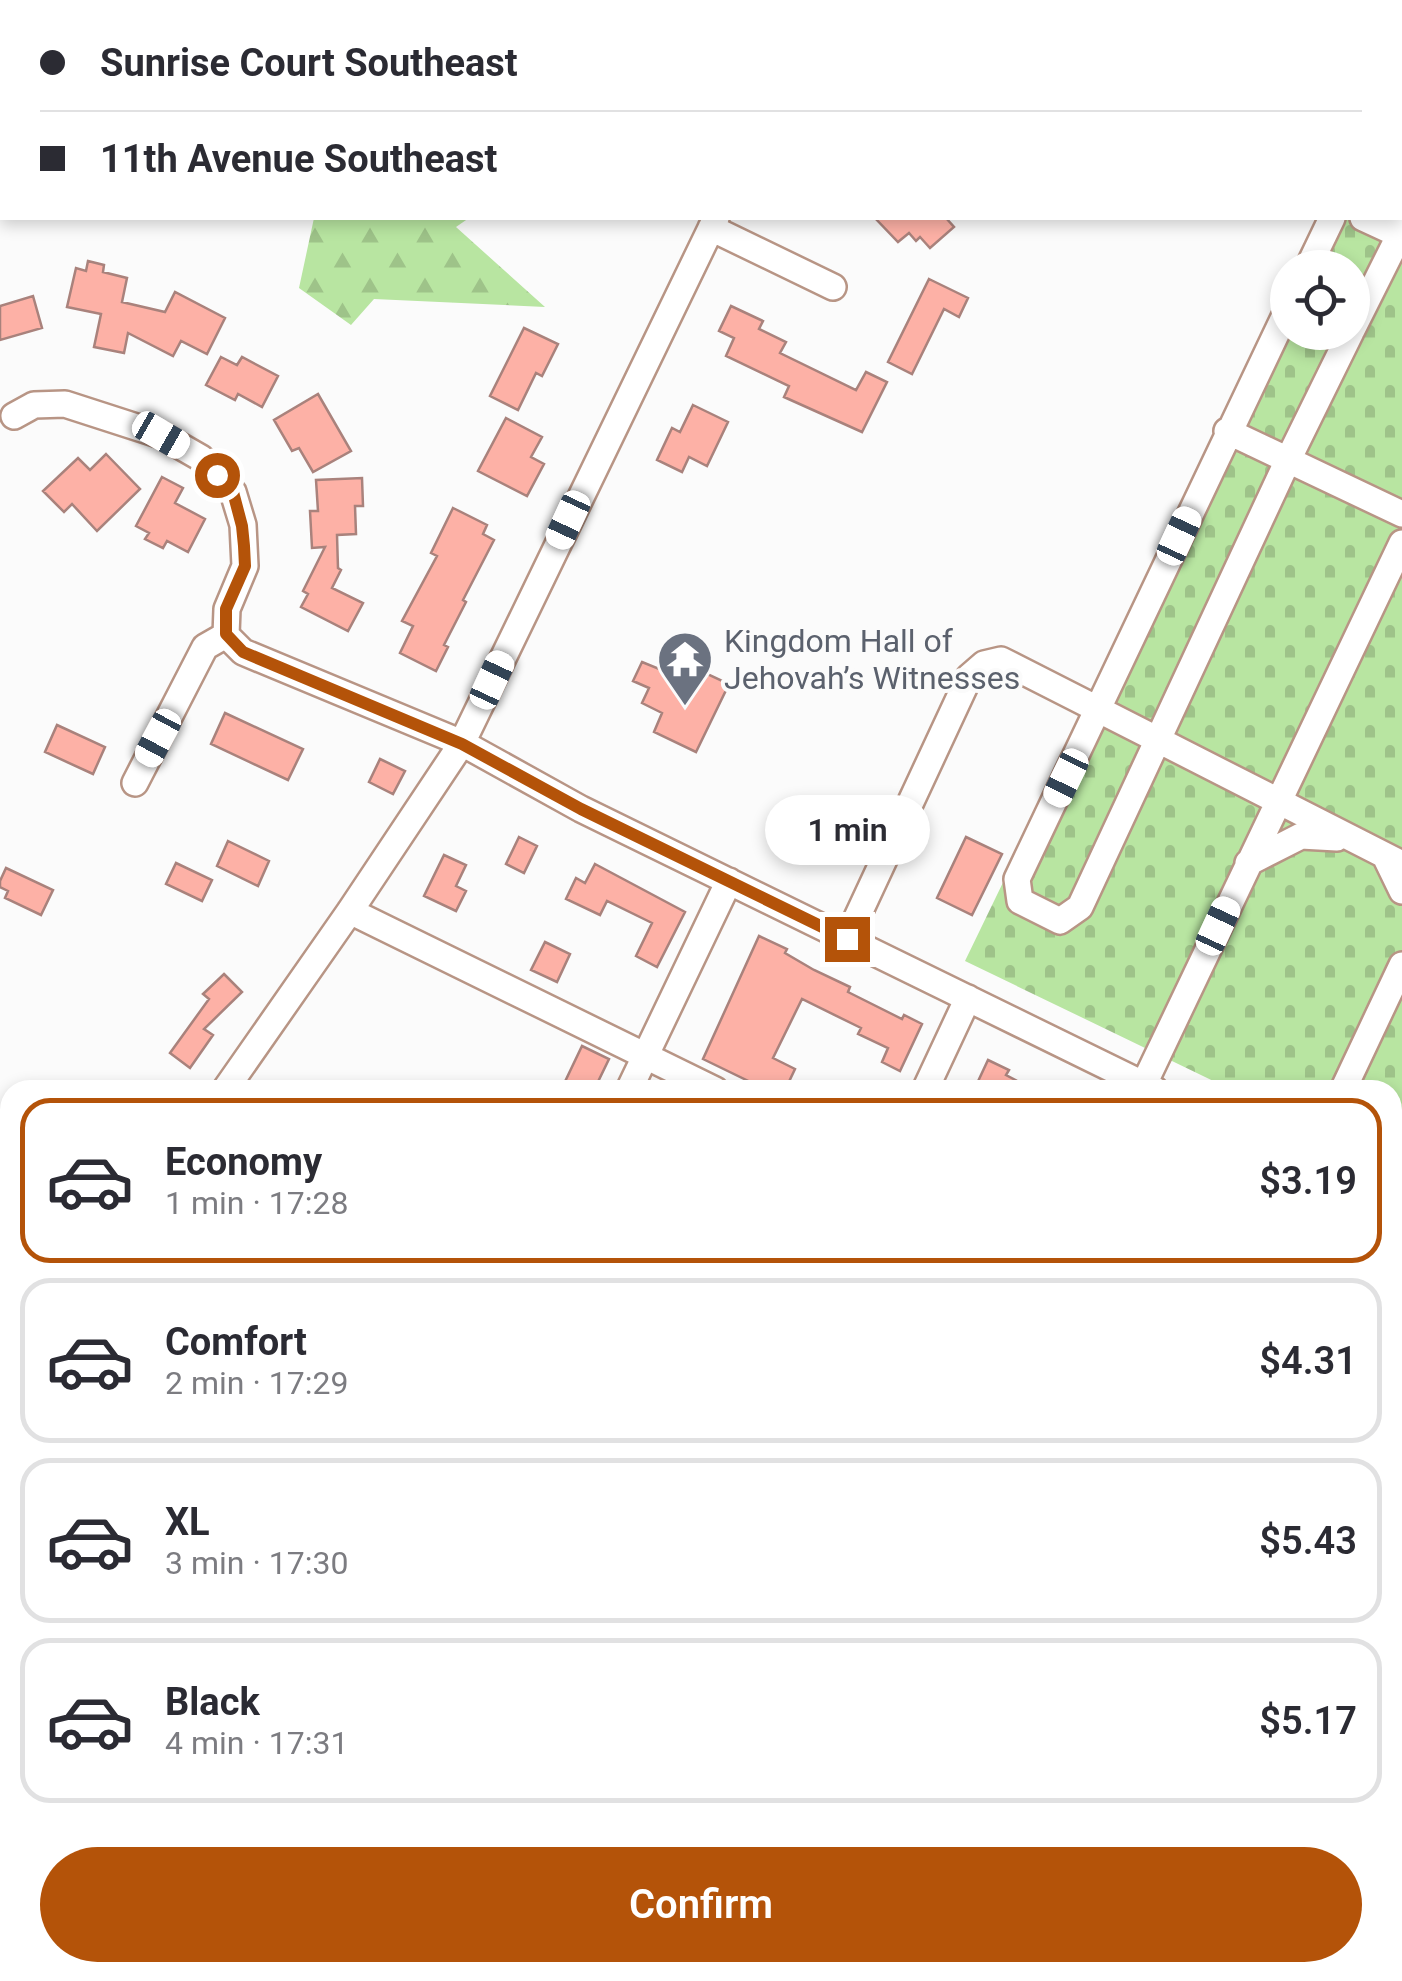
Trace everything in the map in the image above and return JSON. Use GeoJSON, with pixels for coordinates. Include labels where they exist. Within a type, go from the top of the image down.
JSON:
{"type":"FeatureCollection","features":[{"type":"Feature","properties":{"kind":"street"},"geometry":{"type":"LineString","coordinates":[[1317,250],[1331,220]]}},
{"type":"Feature","properties":{"kind":"street"},"geometry":{"type":"LineString","coordinates":[[1368,220],[1401,234],[1370,295]]}},
{"type":"Feature","properties":{"kind":"street"},"geometry":{"type":"LineString","coordinates":[[232,1080],[462,744],[714,223],[833,287]]}},
{"type":"Feature","properties":{"kind":"street"},"geometry":{"type":"LineString","coordinates":[[1270,345],[1017,879],[1020,900],[1060,921],[1080,907],[1343,350]]}},
{"type":"Feature","properties":{"kind":"street"},"geometry":{"type":"LineString","coordinates":[[14,416],[34,405],[65,404],[161,435],[212,469],[233,492],[242,526],[245,566],[226,609],[226,634],[243,652],[462,744],[581,809],[1136,1080]]}},
{"type":"Feature","properties":{"kind":"street"},"geometry":{"type":"LineString","coordinates":[[1227,432],[1402,514]]}},
{"type":"Feature","properties":{"kind":"street"},"geometry":{"type":"LineString","coordinates":[[1153,1080],[1276,802],[1402,543]]}},
{"type":"Feature","properties":{"kind":"street"},"geometry":{"type":"LineString","coordinates":[[135,783],[206,647],[226,634]]}},
{"type":"Feature","properties":{"kind":"street"},"geometry":{"type":"LineString","coordinates":[[847,939],[969,677],[984,664],[1001,660],[1394,860],[1402,890]]}},
{"type":"Feature","properties":{"kind":"street"},"geometry":{"type":"LineString","coordinates":[[1248,863],[1301,836],[1350,838]]}},
{"type":"Feature","properties":{"kind":"street"},"geometry":{"type":"LineString","coordinates":[[635,1080],[729,881]]}},
{"type":"Feature","properties":{"kind":"street"},"geometry":{"type":"LineString","coordinates":[[350,912],[695,1080]]}},
{"type":"Feature","properties":{"kind":"street"},"geometry":{"type":"LineString","coordinates":[[1347,1080],[1402,965]]}},
{"type":"Feature","properties":{"kind":"street"},"geometry":{"type":"LineString","coordinates":[[929,1080],[968,998]]}},
{"type":"Feature","properties":{"kind":"green space"},"geometry":{"type":"Polygon","coordinates":[[[314,220],[466,220],[456,227],[545,307],[374,299],[351,325],[299,288],[314,220]]]}},
{"type":"Feature","properties":{"kind":"green space"},"geometry":{"type":"Polygon","coordinates":[[[1324,220],[1402,220],[1402,1080],[1211,1080],[965,961],[1270,331],[1270,350],[1370,350],[1370,250],[1309,250],[1324,220]]]}},
{"type":"Feature","properties":{"kind":"building"},"geometry":{"type":"Polygon","coordinates":[[[877,220],[948,220],[954,227],[930,248],[920,237],[916,241],[909,233],[898,242],[877,220]]]}},
{"type":"Feature","properties":{"kind":"building"},"geometry":{"type":"Polygon","coordinates":[[[88,261],[104,265],[103,272],[127,278],[122,302],[165,312],[175,292],[225,318],[207,354],[181,341],[173,356],[128,333],[124,353],[94,347],[101,314],[67,307],[76,268],[86,271],[88,261]]]}},
{"type":"Feature","properties":{"kind":"building"},"geometry":{"type":"Polygon","coordinates":[[[929,279],[968,298],[959,317],[944,309],[912,374],[888,362],[929,279]]]}},
{"type":"Feature","properties":{"kind":"building"},"geometry":{"type":"Polygon","coordinates":[[[33,296],[42,328],[0,340],[0,306],[33,296]]]}},
{"type":"Feature","properties":{"kind":"building"},"geometry":{"type":"Polygon","coordinates":[[[731,306],[763,321],[759,329],[786,342],[780,353],[856,390],[866,372],[887,382],[862,432],[784,397],[789,386],[726,356],[734,338],[719,331],[731,306]]]}},
{"type":"Feature","properties":{"kind":"building"},"geometry":{"type":"Polygon","coordinates":[[[524,328],[558,344],[542,376],[536,373],[518,410],[490,396],[524,328]]]}},
{"type":"Feature","properties":{"kind":"building"},"geometry":{"type":"Polygon","coordinates":[[[221,357],[237,365],[242,357],[278,376],[262,407],[238,394],[235,400],[206,385],[221,357]]]}},
{"type":"Feature","properties":{"kind":"building"},"geometry":{"type":"Polygon","coordinates":[[[318,394],[351,451],[313,472],[299,448],[292,451],[274,420],[318,394]]]}},
{"type":"Feature","properties":{"kind":"building"},"geometry":{"type":"Polygon","coordinates":[[[693,405],[728,422],[707,466],[689,457],[682,472],[657,460],[672,428],[680,432],[693,405]]]}},
{"type":"Feature","properties":{"kind":"building"},"geometry":{"type":"Polygon","coordinates":[[[506,418],[542,437],[531,457],[544,464],[527,496],[478,471],[506,418]]]}},
{"type":"Feature","properties":{"kind":"building"},"geometry":{"type":"Polygon","coordinates":[[[106,454],[140,489],[97,531],[72,504],[64,512],[43,491],[78,458],[90,470],[106,454]]]}},
{"type":"Feature","properties":{"kind":"building"},"geometry":{"type":"Polygon","coordinates":[[[162,477],[183,488],[175,503],[205,519],[188,552],[167,541],[163,548],[145,539],[149,533],[136,526],[162,477]]]}},
{"type":"Feature","properties":{"kind":"building"},"geometry":{"type":"Polygon","coordinates":[[[362,478],[363,506],[355,506],[356,534],[337,535],[341,570],[332,588],[363,603],[348,631],[301,607],[308,594],[303,591],[325,547],[312,548],[310,511],[318,511],[316,480],[362,478]]]}},
{"type":"Feature","properties":{"kind":"building"},"geometry":{"type":"Polygon","coordinates":[[[453,508],[487,525],[483,534],[494,540],[463,600],[466,602],[444,645],[448,647],[436,671],[400,653],[413,626],[402,621],[437,556],[431,553],[453,508]]]}},
{"type":"Feature","properties":{"kind":"building","name":"Kingdom Hall of Jehovah’s Witnesses"},"geometry":{"type":"Polygon","coordinates":[[[642,662],[659,669],[662,663],[683,673],[686,664],[729,684],[696,752],[654,732],[662,713],[642,703],[649,688],[633,681],[642,662]]]}},
{"type":"Feature","properties":{"kind":"building"},"geometry":{"type":"Polygon","coordinates":[[[225,713],[303,749],[288,780],[211,744],[225,713]]]}},
{"type":"Feature","properties":{"kind":"building"},"geometry":{"type":"Polygon","coordinates":[[[57,725],[105,747],[93,774],[45,752],[57,725]]]}},
{"type":"Feature","properties":{"kind":"building"},"geometry":{"type":"Polygon","coordinates":[[[380,759],[405,771],[393,794],[369,782],[380,759]]]}},
{"type":"Feature","properties":{"kind":"building"},"geometry":{"type":"Polygon","coordinates":[[[519,837],[537,846],[524,873],[506,864],[519,837]]]}},
{"type":"Feature","properties":{"kind":"building"},"geometry":{"type":"Polygon","coordinates":[[[966,837],[1002,854],[972,915],[937,898],[966,837]]]}},
{"type":"Feature","properties":{"kind":"building"},"geometry":{"type":"Polygon","coordinates":[[[228,841],[269,861],[258,886],[217,866],[228,841]]]}},
{"type":"Feature","properties":{"kind":"building"},"geometry":{"type":"Polygon","coordinates":[[[444,855],[466,865],[456,886],[466,891],[456,911],[424,896],[444,855]]]}},
{"type":"Feature","properties":{"kind":"building"},"geometry":{"type":"Polygon","coordinates":[[[176,863],[212,880],[202,901],[166,884],[176,863]]]}},
{"type":"Feature","properties":{"kind":"building"},"geometry":{"type":"Polygon","coordinates":[[[595,864],[685,912],[657,967],[636,956],[652,923],[607,901],[600,915],[566,899],[576,878],[585,883],[595,864]]]}},
{"type":"Feature","properties":{"kind":"building"},"geometry":{"type":"Polygon","coordinates":[[[6,868],[53,890],[41,915],[5,898],[8,891],[0,887],[0,881],[6,868]]]}},
{"type":"Feature","properties":{"kind":"building"},"geometry":{"type":"Polygon","coordinates":[[[759,936],[850,987],[848,992],[902,1019],[904,1015],[922,1024],[900,1071],[882,1062],[888,1048],[858,1034],[861,1028],[802,999],[773,1058],[795,1069],[790,1080],[746,1080],[703,1059],[759,936]]]}},
{"type":"Feature","properties":{"kind":"building"},"geometry":{"type":"Polygon","coordinates":[[[545,942],[570,954],[557,982],[531,970],[545,942]]]}},
{"type":"Feature","properties":{"kind":"building"},"geometry":{"type":"Polygon","coordinates":[[[224,974],[242,992],[204,1029],[213,1035],[190,1068],[170,1053],[209,999],[203,994],[224,974]]]}},
{"type":"Feature","properties":{"kind":"building"},"geometry":{"type":"Polygon","coordinates":[[[582,1046],[609,1059],[599,1080],[566,1080],[582,1046]]]}},
{"type":"Feature","properties":{"kind":"building"},"geometry":{"type":"Polygon","coordinates":[[[988,1060],[1009,1070],[1006,1075],[1015,1080],[979,1080],[988,1060]]]}},
{"type":"Feature","properties":{"kind":"place","name":"Kingdom Hall of Jehovah’s Witnesses"},"geometry":{"type":"Point","coordinates":[685,708]}},
{"type":"Feature","properties":{"kind":"route"},"geometry":{"type":"LineString","coordinates":[[217,475],[233,492],[242,526],[245,566],[226,609],[226,634],[243,652],[462,744],[581,809],[847,939]]}}]}
